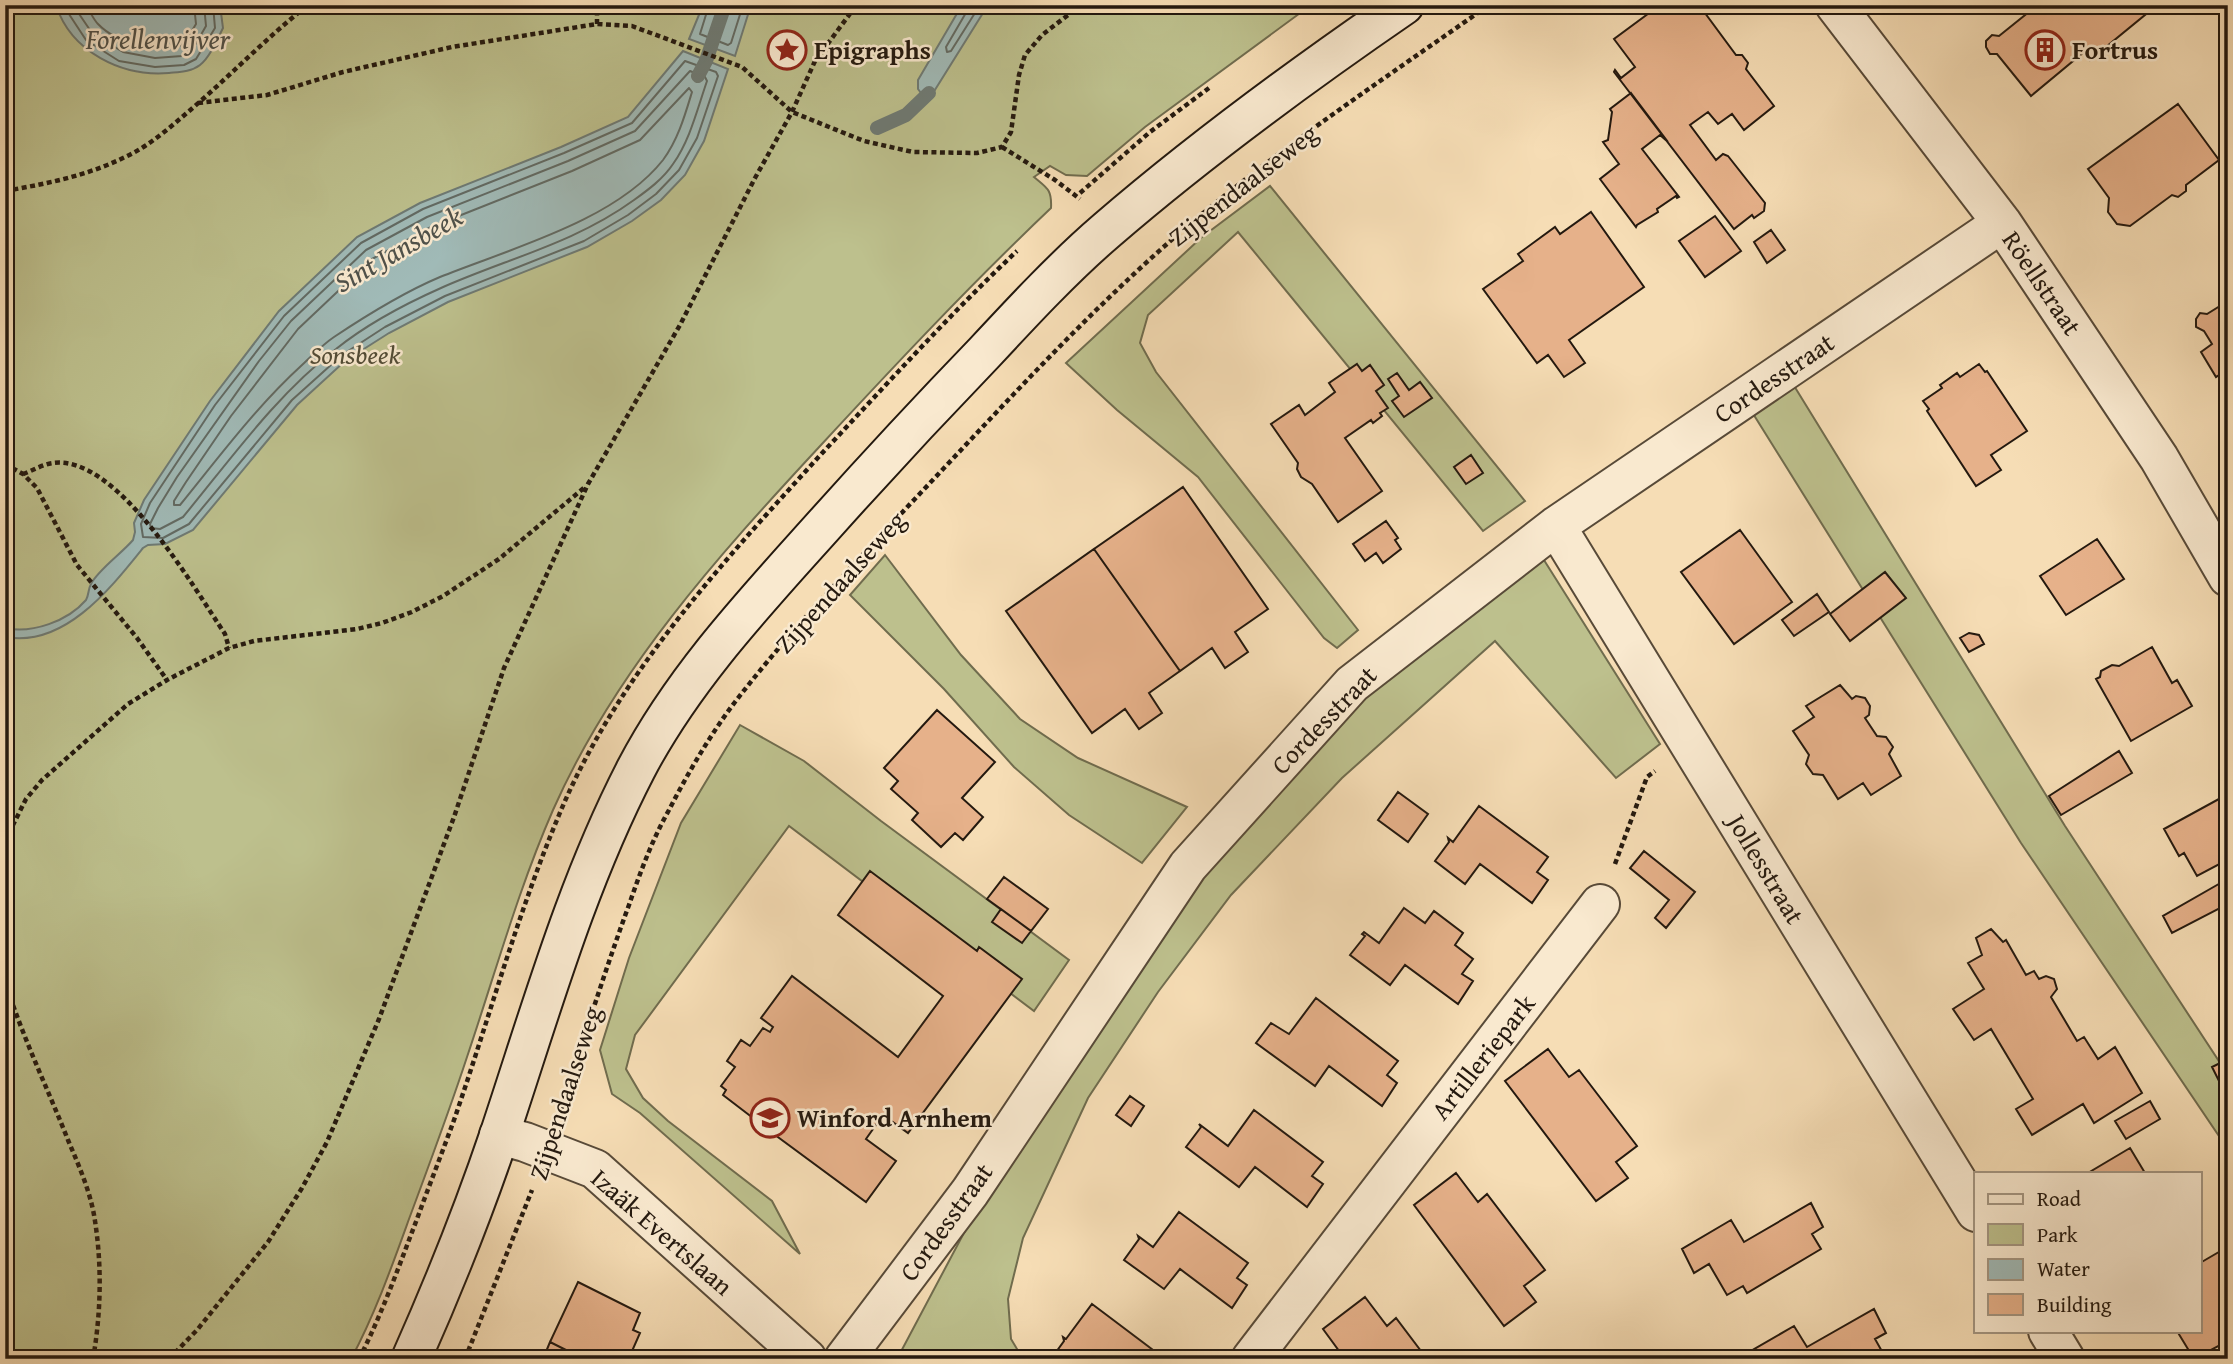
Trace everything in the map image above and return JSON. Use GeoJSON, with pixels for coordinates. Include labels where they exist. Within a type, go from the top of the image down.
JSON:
{"type":"FeatureCollection","features":[{"type":"Feature","properties":{"kind":"street","name":"Zijpendaalseweg"},"geometry":{"type":"LineString","coordinates":[[411,1359],[452,1267],[593,858],[638,766],[679,697],[735,625],[883,459],[1039,294],[1106,231],[1235,126],[1404,5]]}},
{"type":"Feature","properties":{"kind":"street","name":"Röellstraat"},"geometry":{"type":"LineString","coordinates":[[1835,5],[2002,223],[2159,457],[2228,577]]}},
{"type":"Feature","properties":{"kind":"street","name":"Cordesstraat"},"geometry":{"type":"LineString","coordinates":[[844,1359],[970,1192],[1188,866],[1352,684],[1556,526],[2002,223]]}},
{"type":"Feature","properties":{"kind":"street","name":"Jollesstraat"},"geometry":{"type":"LineString","coordinates":[[1556,526],[1974,1209]]}},
{"type":"Feature","properties":{"kind":"street","name":"Artilleriepark"},"geometry":{"type":"LineString","coordinates":[[1251,1359],[1600,904]]}},
{"type":"Feature","properties":{"kind":"street","name":"Izaäk Evertslaan"},"geometry":{"type":"LineString","coordinates":[[499,1135],[548,1150],[595,1169],[807,1359]]}},
{"type":"Feature","properties":{"kind":"street"},"geometry":{"type":"LineString","coordinates":[[2049,1332],[2065,1359]]}},
{"type":"Feature","properties":{"kind":"path"},"geometry":{"type":"LineString","coordinates":[[5,191],[72,177],[124,158],[163,133],[308,5]]}},
{"type":"Feature","properties":{"kind":"path"},"geometry":{"type":"LineString","coordinates":[[597,5],[597,24]]}},
{"type":"Feature","properties":{"kind":"path"},"geometry":{"type":"LineString","coordinates":[[169,1359],[268,1242],[327,1142],[379,1019],[454,817],[504,668],[588,484],[674,337],[755,178],[792,112],[815,61],[853,8],[860,5]]}},
{"type":"Feature","properties":{"kind":"path"},"geometry":{"type":"LineString","coordinates":[[198,103],[267,95],[343,72],[452,47],[597,24],[632,26],[742,67],[792,112],[864,141],[913,152],[977,153],[1002,147],[1011,132],[1018,75],[1025,55],[1042,35],[1082,5]]}},
{"type":"Feature","properties":{"kind":"path","name":"Zijpendaalseweg"},"geometry":{"type":"LineString","coordinates":[[466,1359],[548,1150],[610,955],[638,880],[666,814],[698,757],[733,704],[872,544],[1048,357],[1137,271],[1192,222],[1259,170],[1489,5]]}},
{"type":"Feature","properties":{"kind":"path"},"geometry":{"type":"LineString","coordinates":[[1002,147],[1077,195]]}},
{"type":"Feature","properties":{"kind":"path"},"geometry":{"type":"LineString","coordinates":[[23,474],[53,463],[77,465],[95,474],[120,494],[165,544],[225,634],[229,648]]}},
{"type":"Feature","properties":{"kind":"path"},"geometry":{"type":"LineString","coordinates":[[5,464],[23,474],[37,488],[46,500],[67,548],[167,680]]}},
{"type":"Feature","properties":{"kind":"path"},"geometry":{"type":"LineString","coordinates":[[5,841],[26,799],[41,780],[128,704],[167,680],[229,648],[254,641],[357,629],[382,624],[412,612],[443,596],[499,559],[588,484]]}},
{"type":"Feature","properties":{"kind":"path"},"geometry":{"type":"LineString","coordinates":[[1600,904],[1647,776],[1689,745]]}},
{"type":"Feature","properties":{"kind":"path"},"geometry":{"type":"LineString","coordinates":[[5,982],[82,1175],[95,1219],[100,1276],[98,1330],[93,1359]]}},
{"type":"Feature","properties":{"kind":"green space","name":"Sonsbeek"},"geometry":{"type":"Polygon","coordinates":[[[5,5],[1311,5],[1145,127],[1087,176],[1066,175],[1050,166],[1034,177],[1048,190],[1051,208],[877,384],[782,487],[707,572],[638,662],[578,759],[540,840],[439,1138],[383,1290],[351,1359],[5,1359],[5,5]]]}},
{"type":"Feature","properties":{"kind":"green space"},"geometry":{"type":"Polygon","coordinates":[[[1270,186],[1525,501],[1483,531],[1238,232],[1148,315],[1140,343],[1156,372],[1358,630],[1337,648],[1324,638],[1198,477],[1117,410],[1066,363],[1202,237],[1270,186]]]}},
{"type":"Feature","properties":{"kind":"green space"},"geometry":{"type":"Polygon","coordinates":[[[1788,376],[2065,826],[2228,1075],[2228,1145],[2223,1142],[2021,843],[1747,404],[1788,376]]]}},
{"type":"Feature","properties":{"kind":"green space"},"geometry":{"type":"Polygon","coordinates":[[[1537,549],[1660,744],[1616,778],[1495,641],[1342,778],[1231,895],[1158,992],[1088,1098],[1023,1238],[1008,1299],[1011,1339],[1023,1359],[897,1359],[1000,1165],[1258,785],[1537,549]]]}},
{"type":"Feature","properties":{"kind":"green space"},"geometry":{"type":"Polygon","coordinates":[[[885,555],[961,655],[1020,719],[1078,758],[1187,807],[1142,863],[1069,815],[1014,767],[944,689],[850,595],[885,555]]]}},
{"type":"Feature","properties":{"kind":"green space"},"geometry":{"type":"Polygon","coordinates":[[[740,725],[804,761],[1069,960],[1034,1011],[789,826],[635,1035],[626,1069],[643,1098],[668,1121],[772,1201],[800,1254],[640,1113],[612,1094],[600,1050],[629,958],[681,823],[740,725]]]}},
{"type":"Feature","properties":{"kind":"water","name":"Forellenvijver"},"geometry":{"type":"Polygon","coordinates":[[[56,5],[220,5],[223,28],[204,62],[196,67],[169,73],[134,71],[100,58],[86,48],[63,22],[56,5]]]}},
{"type":"Feature","properties":{"kind":"water"},"geometry":{"type":"Polygon","coordinates":[[[703,5],[751,5],[735,56],[689,39],[703,5]]]}},
{"type":"Feature","properties":{"kind":"water"},"geometry":{"type":"Polygon","coordinates":[[[962,5],[988,5],[933,93],[921,93],[918,80],[962,5]]]}},
{"type":"Feature","properties":{"kind":"water"},"geometry":{"type":"Polygon","coordinates":[[[683,51],[728,69],[704,141],[685,175],[661,200],[632,221],[587,247],[448,302],[389,333],[345,361],[297,405],[193,530],[165,544],[143,548],[100,597],[66,624],[47,634],[27,638],[5,637],[5,628],[27,629],[49,624],[70,614],[86,600],[94,579],[133,540],[134,523],[144,500],[210,401],[279,311],[357,237],[420,203],[561,147],[628,117],[683,51]]]}},
{"type":"Feature","properties":{"kind":"building"},"geometry":{"type":"Polygon","coordinates":[[[1660,5],[1699,5],[1736,55],[1742,55],[1748,63],[1746,69],[1774,106],[1744,130],[1732,114],[1718,124],[1708,112],[1690,125],[1716,160],[1723,154],[1728,156],[1765,203],[1764,211],[1754,218],[1752,215],[1734,229],[1614,72],[1615,70],[1621,78],[1635,67],[1614,39],[1660,5]]]}},
{"type":"Feature","properties":{"kind":"building","name":"Fortrus"},"geometry":{"type":"Polygon","coordinates":[[[2029,5],[2147,5],[2151,10],[2090,60],[2084,52],[2031,96],[1997,54],[1990,54],[1986,47],[1986,41],[1992,35],[1999,36],[2030,11],[2029,5]]]}},
{"type":"Feature","properties":{"kind":"building"},"geometry":{"type":"Polygon","coordinates":[[[1631,93],[1668,142],[1660,135],[1642,149],[1679,197],[1676,196],[1657,209],[1658,212],[1636,227],[1600,179],[1619,164],[1603,142],[1608,140],[1612,112],[1610,109],[1631,93]]]}},
{"type":"Feature","properties":{"kind":"building"},"geometry":{"type":"Polygon","coordinates":[[[2178,104],[2219,160],[2186,185],[2186,191],[2178,197],[2172,195],[2130,226],[2117,224],[2108,212],[2109,198],[2088,169],[2178,104]]]}},
{"type":"Feature","properties":{"kind":"building"},"geometry":{"type":"Polygon","coordinates":[[[1591,212],[1644,287],[1569,340],[1585,363],[1564,377],[1548,355],[1537,363],[1483,289],[1523,261],[1518,254],[1555,227],[1560,234],[1591,212]]]}},
{"type":"Feature","properties":{"kind":"building"},"geometry":{"type":"Polygon","coordinates":[[[1715,216],[1741,251],[1705,277],[1679,241],[1715,216]]]}},
{"type":"Feature","properties":{"kind":"building"},"geometry":{"type":"Polygon","coordinates":[[[1771,230],[1785,250],[1767,263],[1754,242],[1771,230]]]}},
{"type":"Feature","properties":{"kind":"building"},"geometry":{"type":"Polygon","coordinates":[[[2228,301],[2228,369],[2216,377],[2201,352],[2212,344],[2204,331],[2196,327],[2196,319],[2200,313],[2207,314],[2228,301]]]}},
{"type":"Feature","properties":{"kind":"building"},"geometry":{"type":"Polygon","coordinates":[[[1357,364],[1362,371],[1370,365],[1384,385],[1376,391],[1388,408],[1380,413],[1382,416],[1373,423],[1371,420],[1345,438],[1382,491],[1338,522],[1312,484],[1301,477],[1297,469],[1298,463],[1271,424],[1299,405],[1305,415],[1335,392],[1329,383],[1357,364]]]}},
{"type":"Feature","properties":{"kind":"building"},"geometry":{"type":"Polygon","coordinates":[[[1979,364],[1987,371],[2027,431],[1991,455],[2001,470],[1976,486],[1923,401],[1957,373],[1960,377],[1979,364]]]}},
{"type":"Feature","properties":{"kind":"building"},"geometry":{"type":"Polygon","coordinates":[[[1397,373],[1409,390],[1420,382],[1432,398],[1404,417],[1392,401],[1399,396],[1388,379],[1397,373]]]}},
{"type":"Feature","properties":{"kind":"building"},"geometry":{"type":"Polygon","coordinates":[[[1471,455],[1483,473],[1466,484],[1454,467],[1471,455]]]}},
{"type":"Feature","properties":{"kind":"building"},"geometry":{"type":"Polygon","coordinates":[[[1183,487],[1268,609],[1235,632],[1248,652],[1225,668],[1212,648],[1180,671],[1094,549],[1183,487]]]}},
{"type":"Feature","properties":{"kind":"building"},"geometry":{"type":"Polygon","coordinates":[[[1386,521],[1398,538],[1395,540],[1401,549],[1383,563],[1376,553],[1365,561],[1353,544],[1386,521]]]}},
{"type":"Feature","properties":{"kind":"building"},"geometry":{"type":"Polygon","coordinates":[[[1740,530],[1792,602],[1734,644],[1681,572],[1740,530]]]}},
{"type":"Feature","properties":{"kind":"building"},"geometry":{"type":"Polygon","coordinates":[[[2097,539],[2124,579],[2066,615],[2040,576],[2097,539]]]}},
{"type":"Feature","properties":{"kind":"building"},"geometry":{"type":"Polygon","coordinates":[[[1094,549],[1180,671],[1149,693],[1162,713],[1139,729],[1125,709],[1092,733],[1006,611],[1094,549]]]}},
{"type":"Feature","properties":{"kind":"building"},"geometry":{"type":"Polygon","coordinates":[[[1885,572],[1906,598],[1850,641],[1830,614],[1885,572]]]}},
{"type":"Feature","properties":{"kind":"building"},"geometry":{"type":"Polygon","coordinates":[[[1817,594],[1829,612],[1794,636],[1782,620],[1817,594]]]}},
{"type":"Feature","properties":{"kind":"building"},"geometry":{"type":"Polygon","coordinates":[[[1969,633],[1979,635],[1984,644],[1969,652],[1960,638],[1969,633]]]}},
{"type":"Feature","properties":{"kind":"building"},"geometry":{"type":"Polygon","coordinates":[[[2152,647],[2172,683],[2177,680],[2192,706],[2131,741],[2096,679],[2100,677],[2101,671],[2112,665],[2119,666],[2152,647]]]}},
{"type":"Feature","properties":{"kind":"building"},"geometry":{"type":"Polygon","coordinates":[[[1840,685],[1852,699],[1856,696],[1865,698],[1870,706],[1869,715],[1865,718],[1877,736],[1886,737],[1893,747],[1889,754],[1901,776],[1871,795],[1863,783],[1838,799],[1823,775],[1813,774],[1806,764],[1809,755],[1793,731],[1814,717],[1806,706],[1840,685]]]}},
{"type":"Feature","properties":{"kind":"building"},"geometry":{"type":"Polygon","coordinates":[[[937,710],[995,762],[962,798],[983,817],[963,840],[955,833],[941,847],[912,820],[918,813],[891,789],[898,781],[884,768],[937,710]]]}},
{"type":"Feature","properties":{"kind":"building"},"geometry":{"type":"Polygon","coordinates":[[[2119,751],[2132,773],[2061,815],[2049,796],[2119,751]]]}},
{"type":"Feature","properties":{"kind":"building"},"geometry":{"type":"Polygon","coordinates":[[[1398,792],[1428,814],[1408,842],[1378,820],[1398,792]]]}},
{"type":"Feature","properties":{"kind":"building"},"geometry":{"type":"Polygon","coordinates":[[[2228,794],[2228,865],[2225,861],[2197,876],[2184,853],[2179,856],[2164,829],[2228,794]]]}},
{"type":"Feature","properties":{"kind":"building"},"geometry":{"type":"Polygon","coordinates":[[[1479,806],[1548,857],[1537,872],[1548,880],[1532,903],[1480,864],[1465,884],[1435,861],[1449,842],[1448,838],[1453,842],[1479,806]]]}},
{"type":"Feature","properties":{"kind":"building"},"geometry":{"type":"Polygon","coordinates":[[[1644,851],[1695,892],[1666,928],[1655,918],[1669,900],[1630,868],[1644,851]]]}},
{"type":"Feature","properties":{"kind":"building"},"geometry":{"type":"Polygon","coordinates":[[[870,871],[977,951],[979,947],[1022,979],[908,1133],[883,1115],[866,1139],[896,1161],[866,1202],[771,1132],[766,1132],[754,1124],[753,1118],[723,1095],[726,1090],[721,1086],[735,1067],[727,1061],[741,1040],[750,1046],[763,1028],[770,1032],[773,1027],[761,1018],[792,976],[898,1057],[943,996],[838,915],[870,871]]]}},
{"type":"Feature","properties":{"kind":"building"},"geometry":{"type":"Polygon","coordinates":[[[1004,877],[1048,909],[1031,931],[987,899],[1004,877]]]}},
{"type":"Feature","properties":{"kind":"building"},"geometry":{"type":"Polygon","coordinates":[[[2224,881],[2228,888],[2228,904],[2172,933],[2163,916],[2224,881]]]}},
{"type":"Feature","properties":{"kind":"building"},"geometry":{"type":"Polygon","coordinates":[[[1404,908],[1425,923],[1434,911],[1463,933],[1455,945],[1473,959],[1462,974],[1473,981],[1458,1004],[1405,965],[1390,985],[1350,955],[1365,936],[1362,934],[1364,932],[1379,943],[1404,908]]]}},
{"type":"Feature","properties":{"kind":"building"},"geometry":{"type":"Polygon","coordinates":[[[1001,909],[1031,931],[1022,943],[992,922],[1001,909]]]}},
{"type":"Feature","properties":{"kind":"building"},"geometry":{"type":"Polygon","coordinates":[[[1991,929],[2003,942],[2006,940],[2026,975],[2034,971],[2039,979],[2046,976],[2054,979],[2057,989],[2051,997],[2077,1041],[2084,1037],[2098,1059],[2115,1047],[2142,1093],[2094,1123],[2083,1104],[2032,1135],[2016,1109],[2033,1099],[1991,1029],[1974,1040],[1953,1009],[1984,989],[1968,963],[1982,955],[1976,938],[1991,929]]]}},
{"type":"Feature","properties":{"kind":"building"},"geometry":{"type":"Polygon","coordinates":[[[1316,998],[1398,1061],[1387,1075],[1397,1083],[1382,1106],[1329,1066],[1315,1086],[1256,1043],[1271,1023],[1289,1034],[1316,998]]]}},
{"type":"Feature","properties":{"kind":"building"},"geometry":{"type":"Polygon","coordinates":[[[1548,1049],[1569,1077],[1579,1070],[1637,1146],[1616,1162],[1628,1178],[1596,1201],[1505,1081],[1548,1049]]]}},
{"type":"Feature","properties":{"kind":"building"},"geometry":{"type":"Polygon","coordinates":[[[2228,1059],[2228,1089],[2224,1091],[2212,1067],[2228,1059]]]}},
{"type":"Feature","properties":{"kind":"building"},"geometry":{"type":"Polygon","coordinates":[[[1130,1096],[1144,1106],[1131,1126],[1116,1115],[1130,1096]]]}},
{"type":"Feature","properties":{"kind":"building"},"geometry":{"type":"Polygon","coordinates":[[[2150,1101],[2160,1119],[2126,1139],[2115,1121],[2150,1101]]]}},
{"type":"Feature","properties":{"kind":"building"},"geometry":{"type":"Polygon","coordinates":[[[1254,1110],[1323,1162],[1312,1176],[1323,1184],[1307,1207],[1255,1167],[1239,1187],[1186,1147],[1201,1127],[1199,1124],[1228,1146],[1254,1110]]]}},
{"type":"Feature","properties":{"kind":"building"},"geometry":{"type":"Polygon","coordinates":[[[2130,1148],[2144,1172],[2090,1172],[2130,1148]]]}},
{"type":"Feature","properties":{"kind":"building"},"geometry":{"type":"Polygon","coordinates":[[[1456,1173],[1478,1202],[1487,1194],[1545,1270],[1524,1286],[1536,1302],[1504,1326],[1414,1205],[1456,1173]]]}},
{"type":"Feature","properties":{"kind":"building"},"geometry":{"type":"Polygon","coordinates":[[[1811,1203],[1823,1227],[1812,1234],[1821,1249],[1747,1293],[1743,1286],[1727,1295],[1709,1264],[1694,1273],[1682,1249],[1731,1220],[1744,1242],[1811,1203]]]}},
{"type":"Feature","properties":{"kind":"building"},"geometry":{"type":"Polygon","coordinates":[[[1179,1212],[1248,1263],[1237,1278],[1247,1285],[1232,1308],[1180,1269],[1164,1289],[1124,1260],[1139,1239],[1138,1236],[1153,1247],[1179,1212]]]}},
{"type":"Feature","properties":{"kind":"building"},"geometry":{"type":"Polygon","coordinates":[[[2224,1249],[2228,1255],[2228,1341],[2194,1359],[2178,1332],[2202,1332],[2202,1262],[2224,1249]]]}},
{"type":"Feature","properties":{"kind":"building"},"geometry":{"type":"Polygon","coordinates":[[[578,1282],[640,1313],[633,1330],[640,1333],[629,1358],[621,1355],[619,1359],[584,1359],[550,1342],[578,1282]]]}},
{"type":"Feature","properties":{"kind":"building"},"geometry":{"type":"Polygon","coordinates":[[[1365,1297],[1387,1326],[1396,1318],[1427,1359],[1345,1359],[1323,1329],[1365,1297]]]}},
{"type":"Feature","properties":{"kind":"building"},"geometry":{"type":"Polygon","coordinates":[[[1092,1304],[1165,1359],[1051,1359],[1064,1341],[1063,1337],[1066,1339],[1092,1304]]]}},
{"type":"Feature","properties":{"kind":"building"},"geometry":{"type":"Polygon","coordinates":[[[1874,1309],[1886,1333],[1875,1339],[1884,1355],[1878,1359],[1746,1359],[1744,1355],[1794,1326],[1807,1347],[1874,1309]]]}},
{"type":"Feature","properties":{"kind":"building"},"geometry":{"type":"Polygon","coordinates":[[[550,1342],[584,1359],[543,1359],[550,1342]]]}},
{"type":"Feature","properties":{"kind":"waterway","name":"Sint Jansbeek"},"geometry":{"type":"LineString","coordinates":[[698,76],[706,61],[725,5]]}},
{"type":"Feature","properties":{"kind":"waterway"},"geometry":{"type":"LineString","coordinates":[[877,128],[906,115],[929,93]]}},
{"type":"Feature","properties":{"kind":"place","name":"Epigraphs"},"geometry":{"type":"Point","coordinates":[787,50]}},
{"type":"Feature","properties":{"kind":"place","name":"Fortrus"},"geometry":{"type":"Point","coordinates":[2045,50]}},
{"type":"Feature","properties":{"kind":"place","name":"Winford Arnhem"},"geometry":{"type":"Point","coordinates":[770,1118]}}]}
